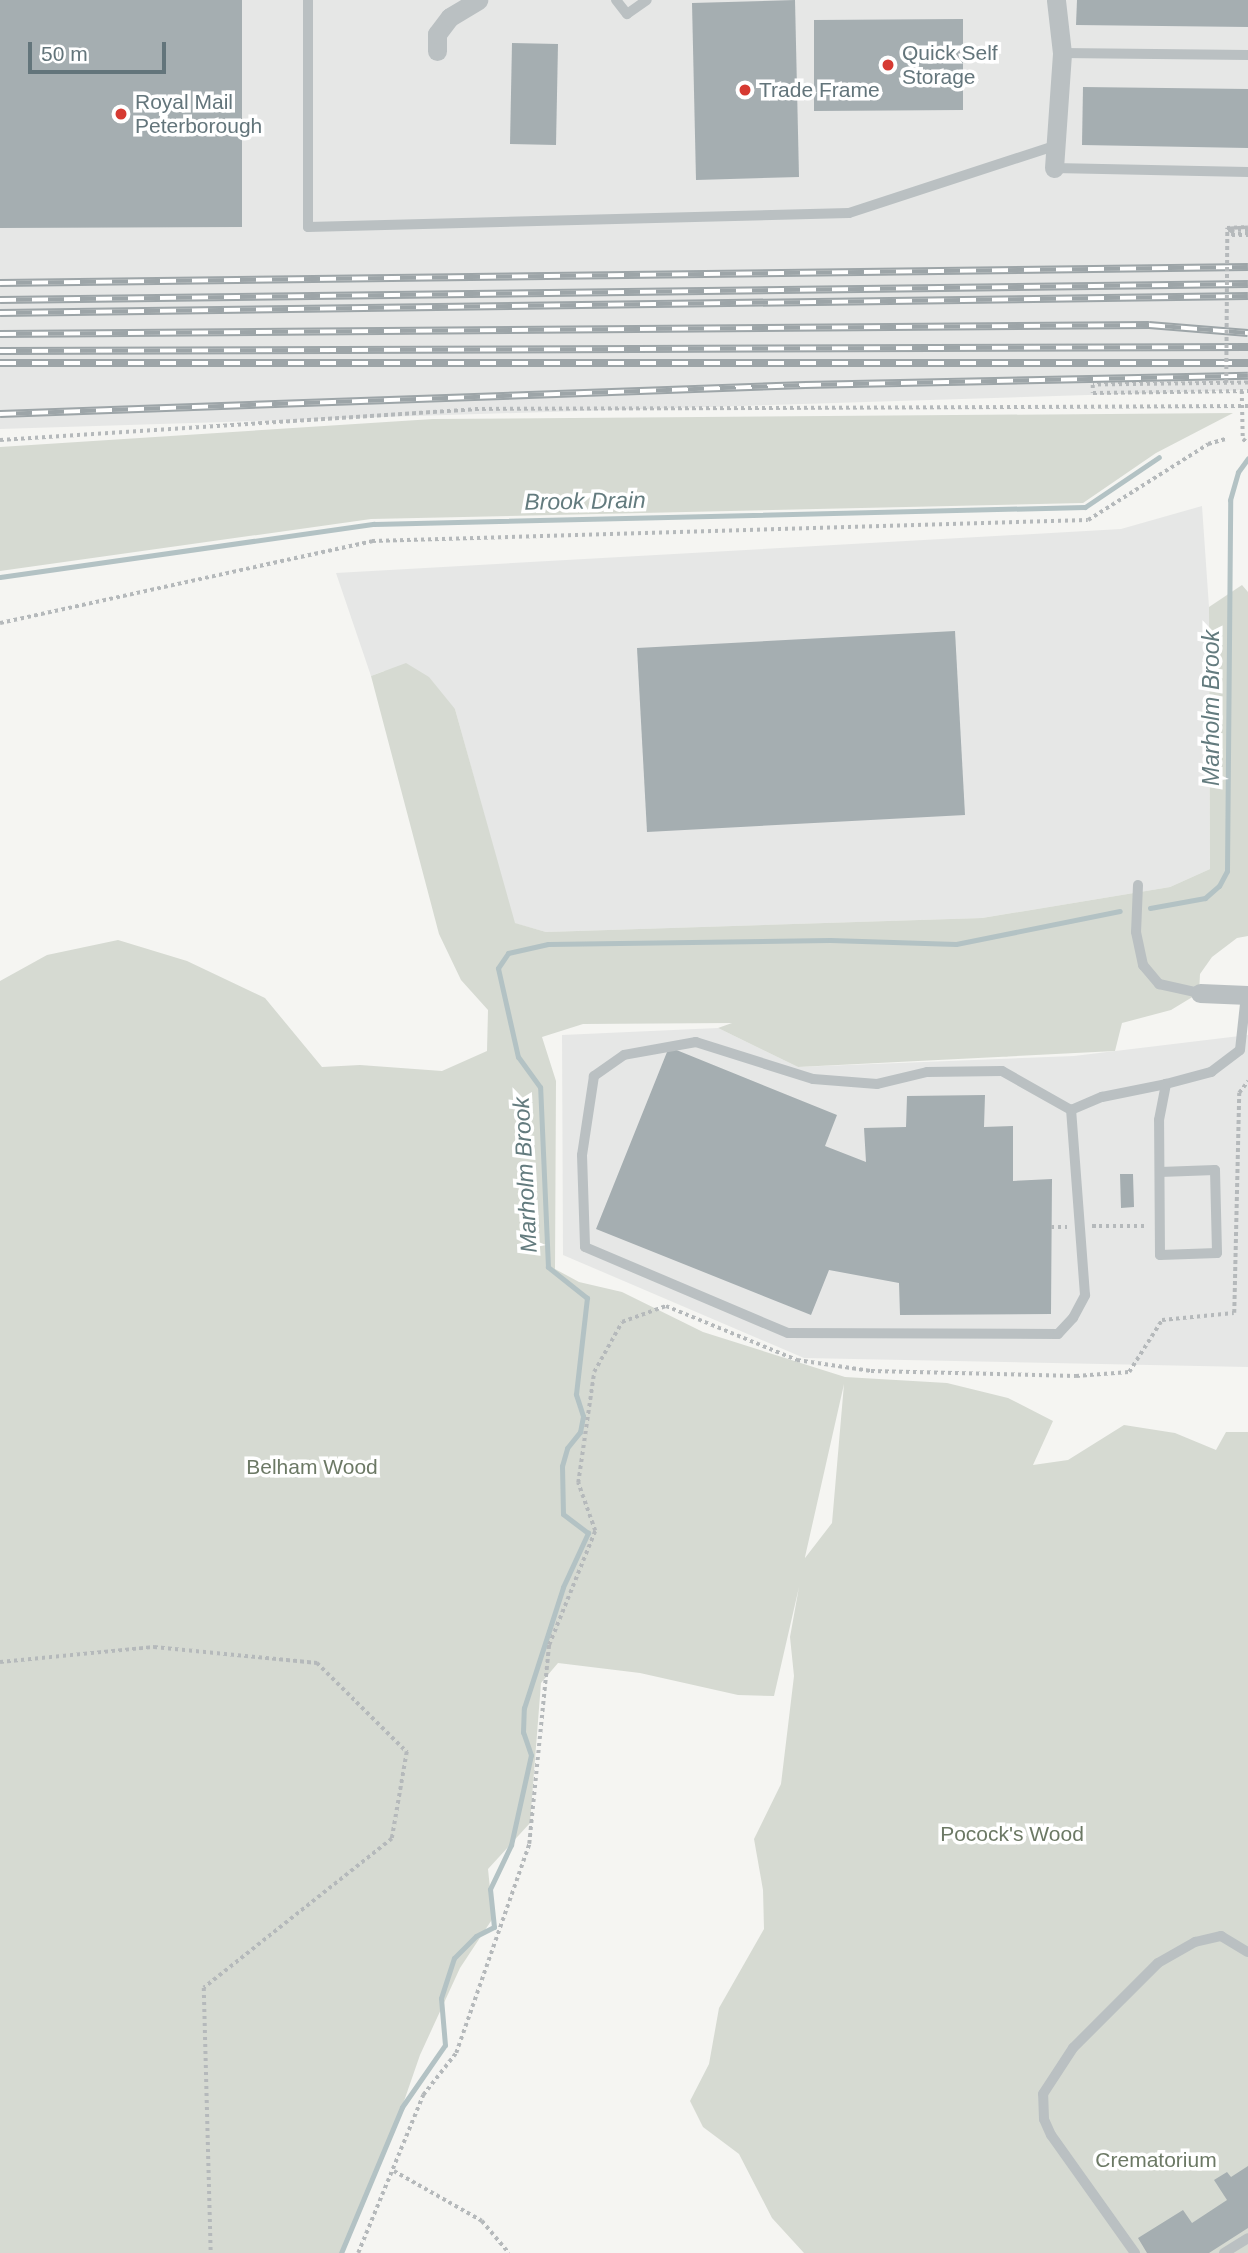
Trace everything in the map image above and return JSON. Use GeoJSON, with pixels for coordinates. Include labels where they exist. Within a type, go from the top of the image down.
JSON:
{"type":"FeatureCollection","features":[{"type":"Feature","properties":{"kind":"street"},"geometry":{"type":"LineString","coordinates":[[437,51],[437,34],[450,17],[478,0]]}},
{"type":"Feature","properties":{"kind":"street"},"geometry":{"type":"LineString","coordinates":[[1054,168],[1062,53],[1056,0]]}},
{"type":"Feature","properties":{"kind":"street"},"geometry":{"type":"LineString","coordinates":[[1199,993],[1247,995]]}},
{"type":"Feature","properties":{"kind":"lane"},"geometry":{"type":"LineString","coordinates":[[308,0],[308,227],[849,214],[1054,146]]}},
{"type":"Feature","properties":{"kind":"lane"},"geometry":{"type":"LineString","coordinates":[[615,0],[627,14],[647,0]]}},
{"type":"Feature","properties":{"kind":"lane"},"geometry":{"type":"LineString","coordinates":[[1062,53],[1248,55]]}},
{"type":"Feature","properties":{"kind":"lane"},"geometry":{"type":"LineString","coordinates":[[1054,168],[1248,172]]}},
{"type":"Feature","properties":{"kind":"lane"},"geometry":{"type":"LineString","coordinates":[[1138,885],[1136,932],[1143,965],[1159,984],[1199,993]]}},
{"type":"Feature","properties":{"kind":"lane"},"geometry":{"type":"LineString","coordinates":[[1071,1110],[1085,1295],[1073,1318],[1058,1334],[788,1333],[585,1247],[582,1156],[594,1076],[624,1055],[696,1042],[813,1079],[877,1084],[927,1072],[1002,1071],[1071,1110],[1114,1094],[1211,1072],[1240,1051],[1247,995]]}},
{"type":"Feature","properties":{"kind":"lane"},"geometry":{"type":"LineString","coordinates":[[1160,1172],[1215,1170],[1217,1252],[1160,1255],[1159,1120],[1166,1084]]}},
{"type":"Feature","properties":{"kind":"lane"},"geometry":{"type":"LineString","coordinates":[[1135,2253],[1051,2135],[1044,2119],[1043,2094],[1073,2048],[1158,1963],[1195,1942],[1221,1936],[1248,1952]]}},
{"type":"Feature","properties":{"kind":"lane"},"geometry":{"type":"LineString","coordinates":[[1224,2253],[1248,2238]]}},
{"type":"Feature","properties":{"kind":"path"},"geometry":{"type":"LineString","coordinates":[[1226,383],[1227,228],[1248,231]]}},
{"type":"Feature","properties":{"kind":"path"},"geometry":{"type":"LineString","coordinates":[[1248,383],[1093,385],[1093,393],[1248,391]]}},
{"type":"Feature","properties":{"kind":"path"},"geometry":{"type":"LineString","coordinates":[[1242,391],[1243,439],[1248,443]]}},
{"type":"Feature","properties":{"kind":"path"},"geometry":{"type":"LineString","coordinates":[[0,440],[475,409],[1248,405]]}},
{"type":"Feature","properties":{"kind":"path"},"geometry":{"type":"LineString","coordinates":[[0,623],[372,541],[1088,520],[1208,444],[1225,439]]}},
{"type":"Feature","properties":{"kind":"path"},"geometry":{"type":"LineString","coordinates":[[358,2253],[423,2095],[456,2053],[529,1844],[549,1645],[595,1531],[578,1483],[594,1372],[622,1322],[666,1306],[797,1360],[871,1371],[1076,1376],[1129,1372],[1162,1320],[1234,1313],[1239,1093],[1248,1081]]}},
{"type":"Feature","properties":{"kind":"path"},"geometry":{"type":"LineString","coordinates":[[1051,1227],[1160,1226]]}},
{"type":"Feature","properties":{"kind":"path"},"geometry":{"type":"LineString","coordinates":[[0,1662],[154,1647],[317,1663],[407,1752],[393,1839],[204,1988],[211,2253]]}},
{"type":"Feature","properties":{"kind":"path"},"geometry":{"type":"LineString","coordinates":[[394,2171],[482,2221],[509,2253]]}},
{"type":"Feature","properties":{"kind":"shaded area"},"geometry":{"type":"Polygon","coordinates":[[[0,0],[1248,0],[1248,390],[0,429],[0,0]]]}},
{"type":"Feature","properties":{"kind":"shaded area"},"geometry":{"type":"Polygon","coordinates":[[[1202,506],[1209,607],[1210,869],[1170,887],[982,918],[546,932],[514,923],[455,709],[384,671],[371,676],[336,573],[1121,529],[1202,506]]]}},
{"type":"Feature","properties":{"kind":"shaded area"},"geometry":{"type":"Polygon","coordinates":[[[718,1028],[798,1067],[1074,1056],[1248,1035],[1248,1367],[804,1358],[563,1255],[562,1035],[718,1028]]]}},
{"type":"Feature","properties":{"kind":"green space"},"geometry":{"type":"Polygon","coordinates":[[[1233,413],[1156,453],[1083,503],[371,519],[0,571],[0,447],[433,419],[1233,413]]]}},
{"type":"Feature","properties":{"kind":"green space"},"geometry":{"type":"Polygon","coordinates":[[[1242,585],[1248,592],[1248,936],[1237,938],[1212,957],[1200,974],[1199,993],[1171,1010],[1122,1023],[1115,1051],[798,1067],[718,1028],[732,1023],[583,1024],[542,1037],[556,1081],[555,1269],[579,1282],[622,1292],[703,1332],[845,1377],[947,1383],[1008,1398],[1053,1421],[1033,1465],[1068,1460],[1124,1425],[1175,1433],[1216,1450],[1226,1432],[1248,1432],[1248,2253],[804,2253],[772,2218],[739,2154],[703,2127],[690,2101],[709,2064],[719,2008],[764,1929],[763,1890],[754,1839],[781,1784],[794,1676],[790,1637],[799,1587],[774,1696],[738,1695],[640,1673],[558,1663],[541,1683],[530,1823],[488,1869],[493,1918],[460,1968],[420,2055],[394,2130],[341,2253],[0,2253],[0,981],[47,955],[118,940],[187,961],[265,998],[322,1067],[360,1065],[442,1071],[487,1051],[488,1010],[461,980],[439,934],[371,676],[406,663],[429,677],[455,709],[515,923],[546,932],[982,918],[1170,887],[1210,869],[1209,607],[1242,585]],[[844,1384],[805,1558],[832,1523],[844,1384]]]}},
{"type":"Feature","properties":{"kind":"building","name":"Royal Mail Peterborough"},"geometry":{"type":"Polygon","coordinates":[[[0,0],[242,0],[242,227],[0,228],[0,0]]]}},
{"type":"Feature","properties":{"kind":"building","name":"Trade Frame"},"geometry":{"type":"Polygon","coordinates":[[[795,0],[799,177],[696,180],[692,3],[795,0]]]}},
{"type":"Feature","properties":{"kind":"building"},"geometry":{"type":"Polygon","coordinates":[[[1077,0],[1248,0],[1248,27],[1076,25],[1077,0]]]}},
{"type":"Feature","properties":{"kind":"building","name":"Quick Self Storage"},"geometry":{"type":"Polygon","coordinates":[[[963,19],[963,110],[814,111],[814,20],[963,19]]]}},
{"type":"Feature","properties":{"kind":"building"},"geometry":{"type":"Polygon","coordinates":[[[512,43],[558,44],[556,145],[510,144],[512,43]]]}},
{"type":"Feature","properties":{"kind":"building"},"geometry":{"type":"Polygon","coordinates":[[[1083,87],[1248,89],[1248,148],[1082,145],[1083,87]]]}},
{"type":"Feature","properties":{"kind":"building"},"geometry":{"type":"Polygon","coordinates":[[[955,631],[965,815],[647,832],[637,648],[955,631]]]}},
{"type":"Feature","properties":{"kind":"building"},"geometry":{"type":"Polygon","coordinates":[[[669,1047],[837,1115],[825,1146],[866,1162],[864,1128],[906,1127],[907,1096],[985,1095],[984,1127],[1013,1126],[1013,1181],[1052,1179],[1051,1314],[900,1315],[899,1283],[829,1270],[811,1315],[596,1229],[669,1047]]]}},
{"type":"Feature","properties":{"kind":"building"},"geometry":{"type":"Polygon","coordinates":[[[1120,1174],[1133,1174],[1134,1207],[1121,1208],[1120,1174]]]}},
{"type":"Feature","properties":{"kind":"building","name":"Crematorium"},"geometry":{"type":"Polygon","coordinates":[[[1248,2166],[1248,2228],[1209,2253],[1147,2253],[1138,2238],[1183,2210],[1192,2223],[1227,2200],[1214,2180],[1227,2172],[1231,2177],[1248,2166]]]}},
{"type":"Feature","properties":{"kind":"waterway","name":"Brook Drain"},"geometry":{"type":"LineString","coordinates":[[0,577],[374,524],[1085,507],[1159,457]]}},
{"type":"Feature","properties":{"kind":"waterway","name":"Marholm Brook"},"geometry":{"type":"LineString","coordinates":[[1150,908],[1205,898],[1219,886],[1227,871],[1230,500],[1238,472],[1248,458]]}},
{"type":"Feature","properties":{"kind":"waterway","name":"Marholm Brook"},"geometry":{"type":"LineString","coordinates":[[341,2253],[402,2107],[445,2045],[441,1998],[454,1958],[476,1936],[494,1927],[490,1889],[511,1845],[531,1755],[523,1732],[524,1708],[563,1587],[588,1533],[563,1514],[562,1466],[567,1448],[580,1432],[583,1416],[576,1394],[587,1298],[548,1267],[540,1087],[518,1057],[498,968],[508,953],[548,944],[830,940],[956,944],[1120,911]]}},
{"type":"Feature","properties":{"kind":"railway"},"geometry":{"type":"LineString","coordinates":[[0,283],[1248,267]]}},
{"type":"Feature","properties":{"kind":"railway"},"geometry":{"type":"LineString","coordinates":[[0,300],[1248,284]]}},
{"type":"Feature","properties":{"kind":"railway"},"geometry":{"type":"LineString","coordinates":[[0,313],[1248,296]]}},
{"type":"Feature","properties":{"kind":"railway"},"geometry":{"type":"LineString","coordinates":[[0,334],[1149,325],[1248,333]]}},
{"type":"Feature","properties":{"kind":"railway"},"geometry":{"type":"LineString","coordinates":[[0,351],[1248,347]]}},
{"type":"Feature","properties":{"kind":"railway"},"geometry":{"type":"LineString","coordinates":[[0,363],[1248,363]]}},
{"type":"Feature","properties":{"kind":"railway"},"geometry":{"type":"LineString","coordinates":[[0,414],[805,385],[1248,376]]}},
{"type":"Feature","properties":{"kind":"place","name":"Quick Self Storage"},"geometry":{"type":"Point","coordinates":[888,65]}},
{"type":"Feature","properties":{"kind":"place","name":"Trade Frame"},"geometry":{"type":"Point","coordinates":[745,90]}},
{"type":"Feature","properties":{"kind":"place","name":"Royal Mail Peterborough"},"geometry":{"type":"Point","coordinates":[121,114]}},
{"type":"Feature","properties":{"kind":"park label","name":"Belham Wood"},"geometry":{"type":"Point","coordinates":[312,1467]}},
{"type":"Feature","properties":{"kind":"park label","name":"Pocock's Wood"},"geometry":{"type":"Point","coordinates":[1012,1834]}}]}
